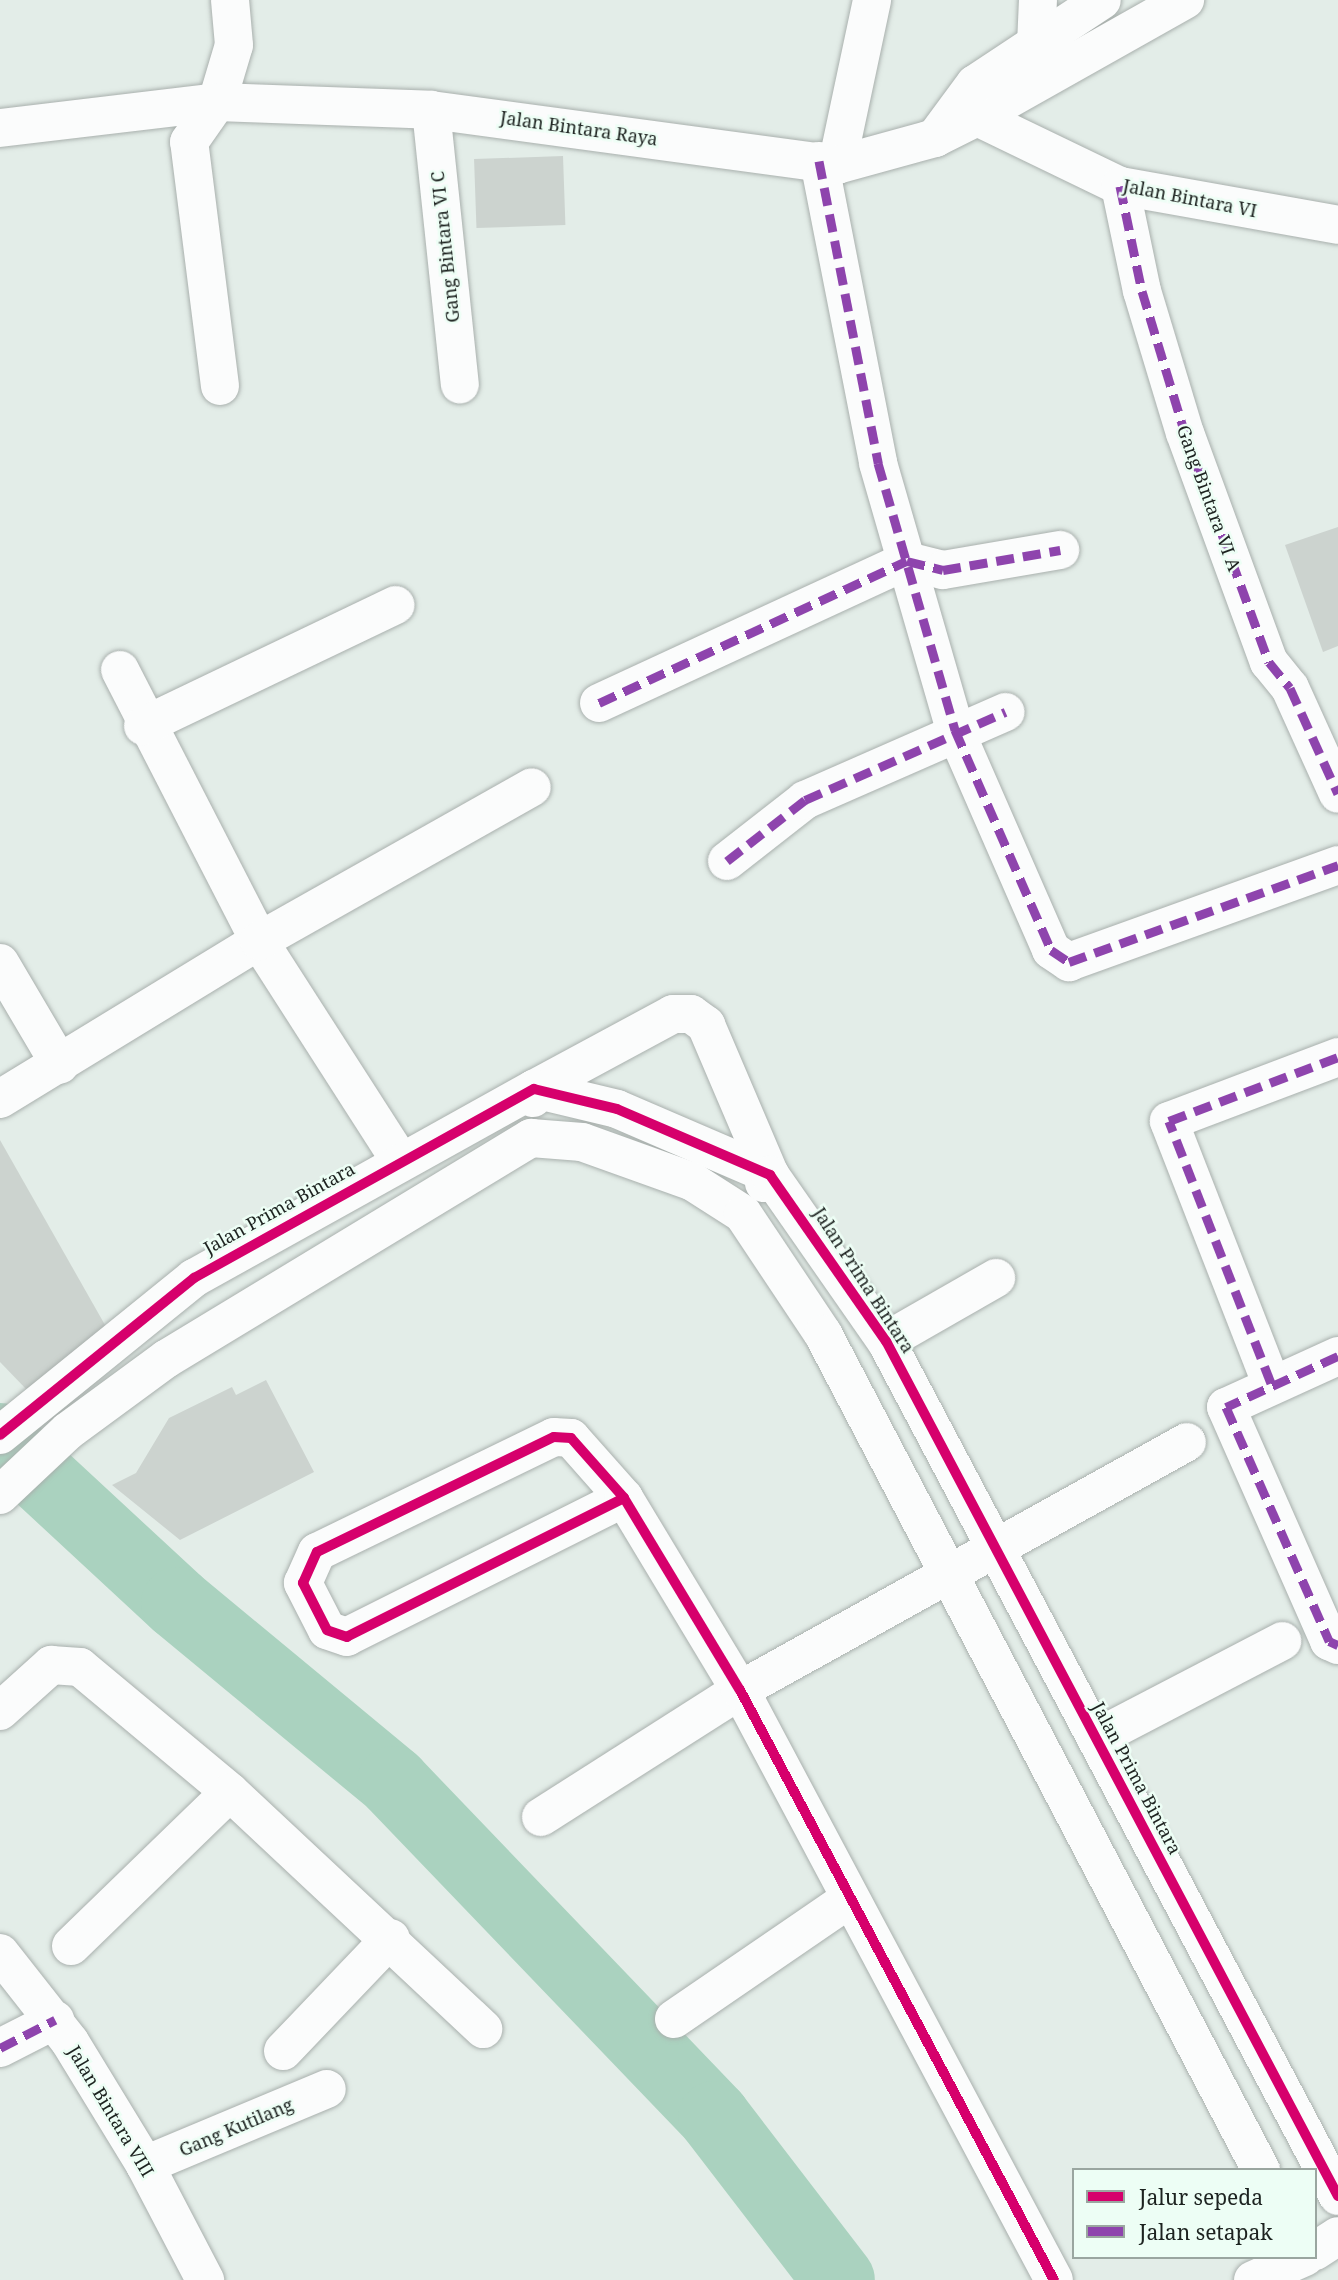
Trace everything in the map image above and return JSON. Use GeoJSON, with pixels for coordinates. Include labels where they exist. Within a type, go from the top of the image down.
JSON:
{"type":"FeatureCollection","features":[{"type":"Feature","properties":{"kind":"street"},"geometry":{"type":"LineString","coordinates":[[220,386],[188,142],[217,102],[234,45],[230,0]]}},
{"type":"Feature","properties":{"kind":"street"},"geometry":{"type":"LineString","coordinates":[[872,0],[828,163],[850,341],[907,562],[955,730],[1029,908],[1051,950],[1069,962],[1338,865]]}},
{"type":"Feature","properties":{"kind":"street"},"geometry":{"type":"LineString","coordinates":[[1036,45],[1038,0]]}},
{"type":"Feature","properties":{"kind":"street"},"geometry":{"type":"LineString","coordinates":[[936,138],[975,84],[1102,0]]}},
{"type":"Feature","properties":{"kind":"street"},"geometry":{"type":"LineString","coordinates":[[936,138],[1185,0]]}},
{"type":"Feature","properties":{"kind":"street","name":"Jalan Bintara Raya"},"geometry":{"type":"LineString","coordinates":[[0,128],[217,102],[431,110],[828,163],[936,138]]}},
{"type":"Feature","properties":{"kind":"street","name":"Gang Bintara VI C"},"geometry":{"type":"LineString","coordinates":[[431,110],[460,384]]}},
{"type":"Feature","properties":{"kind":"street","name":"Jalan Bintara VI"},"geometry":{"type":"LineString","coordinates":[[976,117],[1120,186],[1338,225]]}},
{"type":"Feature","properties":{"kind":"street","name":"Gang Bintara VI A"},"geometry":{"type":"LineString","coordinates":[[1120,186],[1142,291],[1185,433],[1269,662],[1290,688],[1338,794]]}},
{"type":"Feature","properties":{"kind":"street"},"geometry":{"type":"LineString","coordinates":[[599,703],[907,562],[943,570],[1060,550]]}},
{"type":"Feature","properties":{"kind":"street"},"geometry":{"type":"LineString","coordinates":[[143,726],[395,605]]}},
{"type":"Feature","properties":{"kind":"street"},"geometry":{"type":"LineString","coordinates":[[120,670],[143,726],[259,940],[400,1161]]}},
{"type":"Feature","properties":{"kind":"street"},"geometry":{"type":"LineString","coordinates":[[727,861],[805,800],[955,730],[1005,712]]}},
{"type":"Feature","properties":{"kind":"street"},"geometry":{"type":"LineString","coordinates":[[0,1099],[60,1065],[259,940],[532,787]]}},
{"type":"Feature","properties":{"kind":"street"},"geometry":{"type":"LineString","coordinates":[[0,963],[60,1065]]}},
{"type":"Feature","properties":{"kind":"street","name":"Jalan Prima Bintara"},"geometry":{"type":"LineString","coordinates":[[0,1435],[137,1318],[262,1236],[673,1014],[691,1014],[706,1025],[770,1175],[886,1342],[997,1543],[1096,1738],[1338,2196]]}},
{"type":"Feature","properties":{"kind":"street"},"geometry":{"type":"LineString","coordinates":[[1271,1383],[1169,1121],[1338,1057]]}},
{"type":"Feature","properties":{"kind":"street"},"geometry":{"type":"LineString","coordinates":[[531,1138],[534,1089],[617,1109],[770,1175],[743,1214]]}},
{"type":"Feature","properties":{"kind":"street"},"geometry":{"type":"LineString","coordinates":[[6,1489],[68,1431],[166,1359],[531,1138],[582,1142],[638,1159],[693,1182],[743,1214],[823,1335],[1260,2168]]}},
{"type":"Feature","properties":{"kind":"street"},"geometry":{"type":"LineString","coordinates":[[886,1342],[996,1278]]}},
{"type":"Feature","properties":{"kind":"street"},"geometry":{"type":"LineString","coordinates":[[137,1318],[166,1359]]}},
{"type":"Feature","properties":{"kind":"street"},"geometry":{"type":"LineString","coordinates":[[1338,1356],[1271,1383],[1226,1407],[1329,1641],[1338,1645]]}},
{"type":"Feature","properties":{"kind":"street"},"geometry":{"type":"LineString","coordinates":[[624,1498],[347,1637],[327,1630],[303,1583],[317,1552],[554,1437],[571,1438],[624,1498],[740,1690],[1054,2280]]}},
{"type":"Feature","properties":{"kind":"street"},"geometry":{"type":"LineString","coordinates":[[541,1818],[740,1690],[997,1543],[1187,1442]]}},
{"type":"Feature","properties":{"kind":"street"},"geometry":{"type":"LineString","coordinates":[[1096,1738],[1282,1641]]}},
{"type":"Feature","properties":{"kind":"street"},"geometry":{"type":"LineString","coordinates":[[0,1711],[51,1665],[71,1663],[230,1791],[391,1938],[483,2029]]}},
{"type":"Feature","properties":{"kind":"street"},"geometry":{"type":"LineString","coordinates":[[71,1946],[230,1791]]}},
{"type":"Feature","properties":{"kind":"street"},"geometry":{"type":"LineString","coordinates":[[674,2019],[849,1899]]}},
{"type":"Feature","properties":{"kind":"street"},"geometry":{"type":"LineString","coordinates":[[283,2051],[391,1938]]}},
{"type":"Feature","properties":{"kind":"street","name":"Jalan Bintara VIII"},"geometry":{"type":"LineString","coordinates":[[0,1953],[55,2020],[145,2165],[205,2280]]}},
{"type":"Feature","properties":{"kind":"street"},"geometry":{"type":"LineString","coordinates":[[0,2048],[55,2020]]}},
{"type":"Feature","properties":{"kind":"street","name":"Gang Kutilang"},"geometry":{"type":"LineString","coordinates":[[145,2165],[327,2089]]}},
{"type":"Feature","properties":{"kind":"street"},"geometry":{"type":"LineString","coordinates":[[1317,2250],[1338,2236]]}},
{"type":"Feature","properties":{"kind":"street"},"geometry":{"type":"LineString","coordinates":[[1253,2280],[1301,2259]]}},
{"type":"Feature","properties":{"kind":"street"},"geometry":{"type":"LineString","coordinates":[[1307,2259],[1320,2280]]}},
{"type":"Feature","properties":{"kind":"building"},"geometry":{"type":"Polygon","coordinates":[[[563,156],[565,225],[476,228],[474,159],[563,156]]]}},
{"type":"Feature","properties":{"kind":"building"},"geometry":{"type":"Polygon","coordinates":[[[1338,527],[1338,646],[1323,652],[1285,545],[1338,527]]]}},
{"type":"Feature","properties":{"kind":"building"},"geometry":{"type":"Polygon","coordinates":[[[0,1140],[109,1332],[27,1390],[0,1362],[0,1140]]]}},
{"type":"Feature","properties":{"kind":"building"},"geometry":{"type":"Polygon","coordinates":[[[266,1380],[314,1472],[180,1540],[112,1485],[136,1473],[169,1418],[232,1387],[236,1395],[266,1380]]]}},
{"type":"Feature","properties":{"kind":"waterway"},"geometry":{"type":"LineString","coordinates":[[0,1439],[177,1603],[393,1782],[714,2117],[839,2280]]}},
{"type":"Feature","properties":{"kind":"marked path"},"geometry":{"type":"LineString","coordinates":[[819,161],[878,463],[955,730],[1051,950],[1069,962],[1338,865]]}},
{"type":"Feature","properties":{"kind":"marked path"},"geometry":{"type":"LineString","coordinates":[[1120,186],[1142,291],[1185,433],[1269,662],[1290,688],[1338,794]]}},
{"type":"Feature","properties":{"kind":"marked path"},"geometry":{"type":"LineString","coordinates":[[599,703],[907,561],[943,570],[1060,550]]}},
{"type":"Feature","properties":{"kind":"marked path"},"geometry":{"type":"LineString","coordinates":[[727,861],[805,800],[1005,712]]}},
{"type":"Feature","properties":{"kind":"marked path"},"geometry":{"type":"LineString","coordinates":[[1271,1383],[1169,1121],[1338,1057]]}},
{"type":"Feature","properties":{"kind":"marked path"},"geometry":{"type":"LineString","coordinates":[[1338,1356],[1226,1407],[1329,1641],[1338,1645]]}},
{"type":"Feature","properties":{"kind":"marked path"},"geometry":{"type":"LineString","coordinates":[[0,2048],[55,2020]]}},
{"type":"Feature","properties":{"kind":"cycle path"},"geometry":{"type":"LineString","coordinates":[[0,1435],[194,1278],[534,1089],[617,1109],[770,1175],[886,1341],[1338,2196]]}},
{"type":"Feature","properties":{"kind":"cycle path"},"geometry":{"type":"LineString","coordinates":[[624,1498],[347,1637],[327,1630],[303,1583],[317,1552],[554,1437],[571,1438],[624,1498],[740,1690],[1054,2280]]}}]}
